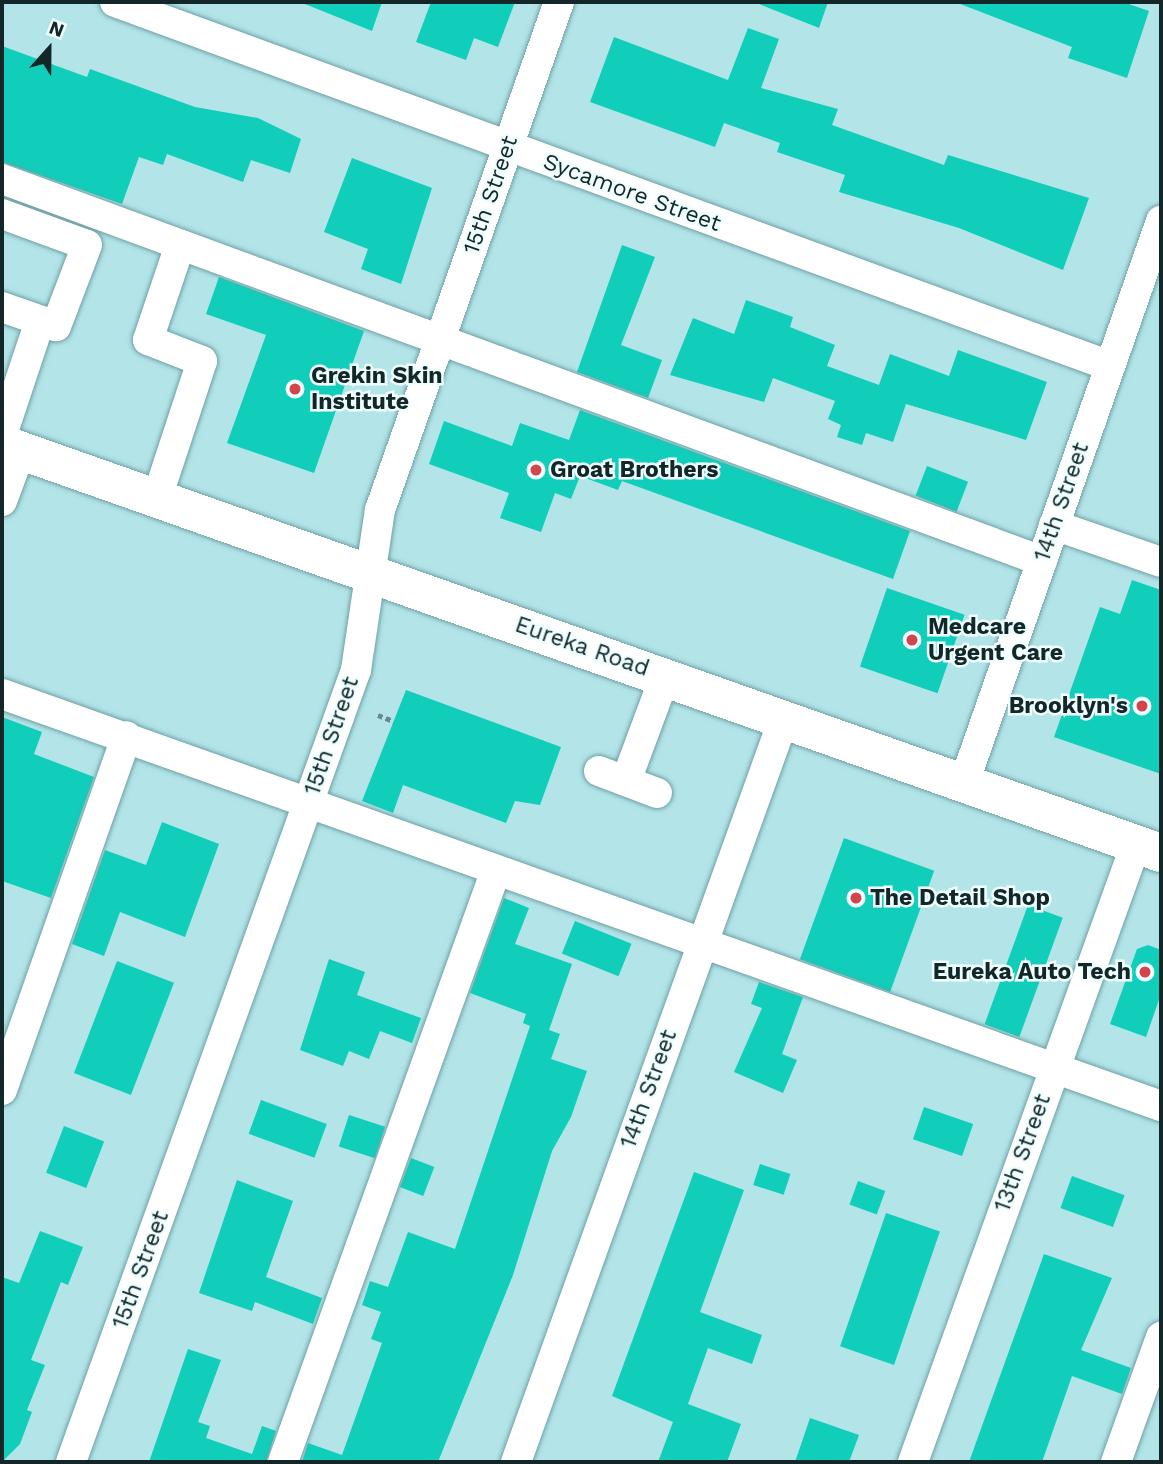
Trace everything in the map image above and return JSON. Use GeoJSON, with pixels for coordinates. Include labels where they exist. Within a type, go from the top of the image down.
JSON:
{"type":"FeatureCollection","features":[{"type":"Feature","properties":{"kind":"main road","name":"Eureka Road"},"geometry":{"type":"LineString","coordinates":[[8,443],[1149,849]]}},
{"type":"Feature","properties":{"kind":"street","name":"Sycamore Street"},"geometry":{"type":"LineString","coordinates":[[115,2],[1110,366]]}},
{"type":"Feature","properties":{"kind":"street","name":"15th Street"},"geometry":{"type":"LineString","coordinates":[[71,1462],[361,654],[380,510],[559,2]]}},
{"type":"Feature","properties":{"kind":"street"},"geometry":{"type":"LineString","coordinates":[[2,307],[56,326],[86,245],[7,216],[13,183],[1042,561]]}},
{"type":"Feature","properties":{"kind":"street","name":"14th Street"},"geometry":{"type":"LineString","coordinates":[[964,783],[1110,366],[1152,279],[1161,221]]}},
{"type":"Feature","properties":{"kind":"street"},"geometry":{"type":"LineString","coordinates":[[157,498],[202,361],[148,340],[180,245]]}},
{"type":"Feature","properties":{"kind":"street"},"geometry":{"type":"LineString","coordinates":[[2,501],[8,443],[40,321]]}},
{"type":"Feature","properties":{"kind":"street"},"geometry":{"type":"LineString","coordinates":[[1054,525],[1161,562]]}},
{"type":"Feature","properties":{"kind":"street"},"geometry":{"type":"LineString","coordinates":[[657,793],[613,776],[665,676]]}},
{"type":"Feature","properties":{"kind":"street"},"geometry":{"type":"LineString","coordinates":[[2,694],[127,736],[700,945],[1161,1106]]}},
{"type":"Feature","properties":{"kind":"street","name":"14th Street"},"geometry":{"type":"LineString","coordinates":[[516,1462],[784,718]]}},
{"type":"Feature","properties":{"kind":"street"},"geometry":{"type":"LineString","coordinates":[[2,1090],[127,736]]}},
{"type":"Feature","properties":{"kind":"street","name":"13th Street"},"geometry":{"type":"LineString","coordinates":[[913,1462],[1053,1068],[1149,849]]}},
{"type":"Feature","properties":{"kind":"street"},"geometry":{"type":"LineString","coordinates":[[283,1462],[496,870]]}},
{"type":"Feature","properties":{"kind":"street"},"geometry":{"type":"LineString","coordinates":[[561,872],[619,894]]}},
{"type":"Feature","properties":{"kind":"street"},"geometry":{"type":"LineString","coordinates":[[1116,1462],[1161,1337]]}},
{"type":"Feature","properties":{"kind":"path"},"geometry":{"type":"LineString","coordinates":[[378,715],[394,721]]}},
{"type":"Feature","properties":{"kind":"building"},"geometry":{"type":"Polygon","coordinates":[[[300,2],[382,2],[372,31],[300,2]]]}},
{"type":"Feature","properties":{"kind":"building"},"geometry":{"type":"Polygon","coordinates":[[[431,2],[515,2],[498,47],[474,38],[466,60],[416,42],[431,2]]]}},
{"type":"Feature","properties":{"kind":"building"},"geometry":{"type":"Polygon","coordinates":[[[754,2],[828,2],[819,28],[754,2]]]}},
{"type":"Feature","properties":{"kind":"building"},"geometry":{"type":"Polygon","coordinates":[[[955,2],[1123,2],[1149,11],[1127,78],[1068,58],[1072,47],[955,2]]]}},
{"type":"Feature","properties":{"kind":"building"},"geometry":{"type":"Polygon","coordinates":[[[748,28],[779,39],[761,88],[838,109],[832,125],[944,165],[948,155],[1089,198],[1063,270],[959,228],[839,192],[845,175],[777,152],[780,143],[724,123],[715,147],[590,102],[614,37],[728,80],[748,28]]]}},
{"type":"Feature","properties":{"kind":"building"},"geometry":{"type":"Polygon","coordinates":[[[2,46],[87,77],[90,69],[195,107],[258,118],[301,139],[290,173],[251,160],[243,182],[167,154],[163,165],[139,157],[122,204],[2,162],[2,46]]]}},
{"type":"Feature","properties":{"kind":"building"},"geometry":{"type":"Polygon","coordinates":[[[352,158],[432,188],[401,284],[361,269],[368,249],[324,232],[352,158]]]}},
{"type":"Feature","properties":{"kind":"building"},"geometry":{"type":"Polygon","coordinates":[[[622,245],[655,257],[621,345],[662,360],[648,398],[577,372],[622,245]]]}},
{"type":"Feature","properties":{"kind":"building","name":"Grekin Skin Institute"},"geometry":{"type":"Polygon","coordinates":[[[219,277],[364,331],[314,473],[227,443],[266,335],[206,314],[219,277]]]}},
{"type":"Feature","properties":{"kind":"building"},"geometry":{"type":"Polygon","coordinates":[[[746,300],[793,317],[790,327],[835,345],[827,366],[879,385],[890,354],[949,376],[958,350],[1047,382],[1026,440],[906,404],[893,442],[866,433],[862,445],[837,437],[841,425],[828,419],[835,401],[773,378],[764,402],[670,375],[693,318],[734,334],[746,300]]]}},
{"type":"Feature","properties":{"kind":"building"},"geometry":{"type":"Polygon","coordinates":[[[580,410],[910,531],[893,579],[622,481],[618,490],[580,476],[571,499],[555,493],[541,532],[500,518],[509,493],[429,464],[444,421],[512,446],[520,423],[569,440],[580,410]]]}},
{"type":"Feature","properties":{"kind":"building"},"geometry":{"type":"Polygon","coordinates":[[[927,466],[968,482],[957,512],[916,496],[927,466]]]}},
{"type":"Feature","properties":{"kind":"building"},"geometry":{"type":"Polygon","coordinates":[[[1132,580],[1161,590],[1161,774],[1054,737],[1100,607],[1120,614],[1132,580]]]}},
{"type":"Feature","properties":{"kind":"building","name":"Medcare Urgent Care"},"geometry":{"type":"Polygon","coordinates":[[[887,588],[965,615],[938,693],[860,666],[887,588]]]}},
{"type":"Feature","properties":{"kind":"building"},"geometry":{"type":"Polygon","coordinates":[[[406,690],[561,747],[540,805],[515,801],[506,823],[403,785],[393,813],[362,801],[406,690]]]}},
{"type":"Feature","properties":{"kind":"building"},"geometry":{"type":"Polygon","coordinates":[[[2,717],[42,732],[34,754],[94,777],[51,898],[2,881],[2,717]]]}},
{"type":"Feature","properties":{"kind":"building"},"geometry":{"type":"Polygon","coordinates":[[[162,822],[219,844],[185,937],[120,912],[104,956],[72,944],[105,850],[146,865],[162,822]]]}},
{"type":"Feature","properties":{"kind":"building"},"geometry":{"type":"Polygon","coordinates":[[[844,838],[934,871],[890,992],[800,959],[844,838]]]}},
{"type":"Feature","properties":{"kind":"building"},"geometry":{"type":"Polygon","coordinates":[[[504,898],[529,908],[515,944],[572,964],[549,1030],[560,1034],[551,1059],[587,1071],[571,1117],[552,1151],[513,1275],[438,1462],[302,1462],[308,1443],[342,1455],[382,1343],[371,1339],[381,1312],[362,1305],[370,1281],[388,1287],[408,1232],[455,1249],[530,1026],[523,1023],[526,1014],[470,993],[504,898]]]}},
{"type":"Feature","properties":{"kind":"building"},"geometry":{"type":"Polygon","coordinates":[[[1028,905],[1063,918],[1019,1037],[985,1024],[1028,905]]]}},
{"type":"Feature","properties":{"kind":"building"},"geometry":{"type":"Polygon","coordinates":[[[575,921],[632,944],[618,976],[562,953],[575,921]]]}},
{"type":"Feature","properties":{"kind":"building","name":"Eureka Auto Tech"},"geometry":{"type":"Polygon","coordinates":[[[1148,945],[1161,950],[1161,994],[1146,1037],[1110,1024],[1137,949],[1148,945]]]}},
{"type":"Feature","properties":{"kind":"building"},"geometry":{"type":"Polygon","coordinates":[[[329,959],[365,972],[357,995],[421,1018],[412,1043],[380,1031],[369,1059],[349,1051],[343,1066],[300,1050],[329,959]]]}},
{"type":"Feature","properties":{"kind":"building"},"geometry":{"type":"Polygon","coordinates":[[[117,961],[174,983],[131,1095],[74,1073],[117,961]]]}},
{"type":"Feature","properties":{"kind":"building"},"geometry":{"type":"Polygon","coordinates":[[[759,982],[803,997],[782,1054],[797,1060],[783,1093],[734,1072],[762,1008],[751,1004],[759,982]]]}},
{"type":"Feature","properties":{"kind":"building"},"geometry":{"type":"Polygon","coordinates":[[[261,1100],[327,1124],[314,1158],[249,1134],[261,1100]]]}},
{"type":"Feature","properties":{"kind":"building"},"geometry":{"type":"Polygon","coordinates":[[[924,1107],[973,1124],[962,1156],[913,1139],[924,1107]]]}},
{"type":"Feature","properties":{"kind":"building"},"geometry":{"type":"Polygon","coordinates":[[[349,1115],[385,1127],[375,1158],[339,1146],[349,1115]]]}},
{"type":"Feature","properties":{"kind":"building"},"geometry":{"type":"Polygon","coordinates":[[[64,1126],[104,1141],[86,1188],[46,1173],[64,1126]]]}},
{"type":"Feature","properties":{"kind":"building"},"geometry":{"type":"Polygon","coordinates":[[[411,1158],[434,1167],[423,1196],[400,1187],[411,1158]]]}},
{"type":"Feature","properties":{"kind":"building"},"geometry":{"type":"Polygon","coordinates":[[[760,1164],[790,1174],[784,1195],[753,1185],[760,1164]]]}},
{"type":"Feature","properties":{"kind":"building"},"geometry":{"type":"Polygon","coordinates":[[[694,1172],[744,1190],[700,1312],[762,1335],[752,1364],[708,1348],[688,1404],[741,1424],[727,1462],[658,1462],[673,1422],[612,1396],[694,1172]]]}},
{"type":"Feature","properties":{"kind":"building"},"geometry":{"type":"Polygon","coordinates":[[[1072,1176],[1125,1195],[1113,1227],[1060,1208],[1072,1176]]]}},
{"type":"Feature","properties":{"kind":"building"},"geometry":{"type":"Polygon","coordinates":[[[237,1180],[293,1201],[266,1277],[322,1298],[313,1324],[255,1302],[252,1311],[199,1293],[237,1180]]]}},
{"type":"Feature","properties":{"kind":"building"},"geometry":{"type":"Polygon","coordinates":[[[858,1181],[885,1191],[877,1214],[849,1204],[858,1181]]]}},
{"type":"Feature","properties":{"kind":"building"},"geometry":{"type":"Polygon","coordinates":[[[886,1213],[940,1232],[894,1365],[840,1346],[886,1213]]]}},
{"type":"Feature","properties":{"kind":"building"},"geometry":{"type":"Polygon","coordinates":[[[40,1231],[83,1247],[68,1285],[61,1282],[31,1360],[45,1365],[27,1410],[32,1412],[20,1444],[2,1462],[2,1277],[19,1283],[40,1231]]]}},
{"type":"Feature","properties":{"kind":"building"},"geometry":{"type":"Polygon","coordinates":[[[1044,1254],[1112,1278],[1081,1350],[1131,1368],[1122,1394],[1072,1376],[1042,1462],[969,1462],[1044,1254]]]}},
{"type":"Feature","properties":{"kind":"building"},"geometry":{"type":"Polygon","coordinates":[[[188,1349],[221,1360],[198,1422],[210,1426],[206,1438],[252,1454],[262,1426],[276,1431],[266,1462],[149,1462],[188,1349]]]}},
{"type":"Feature","properties":{"kind":"building"},"geometry":{"type":"Polygon","coordinates":[[[810,1418],[859,1435],[849,1462],[795,1462],[810,1418]]]}},
{"type":"Feature","properties":{"kind":"place","name":"Grekin Skin Institute"},"geometry":{"type":"Point","coordinates":[295,389]}},
{"type":"Feature","properties":{"kind":"place","name":"Groat Brothers"},"geometry":{"type":"Point","coordinates":[536,470]}},
{"type":"Feature","properties":{"kind":"place","name":"Medcare Urgent Care"},"geometry":{"type":"Point","coordinates":[912,640]}},
{"type":"Feature","properties":{"kind":"place","name":"Brooklyn's"},"geometry":{"type":"Point","coordinates":[1142,706]}},
{"type":"Feature","properties":{"kind":"place","name":"The Detail Shop"},"geometry":{"type":"Point","coordinates":[856,898]}},
{"type":"Feature","properties":{"kind":"place","name":"Eureka Auto Tech"},"geometry":{"type":"Point","coordinates":[1145,972]}}]}
